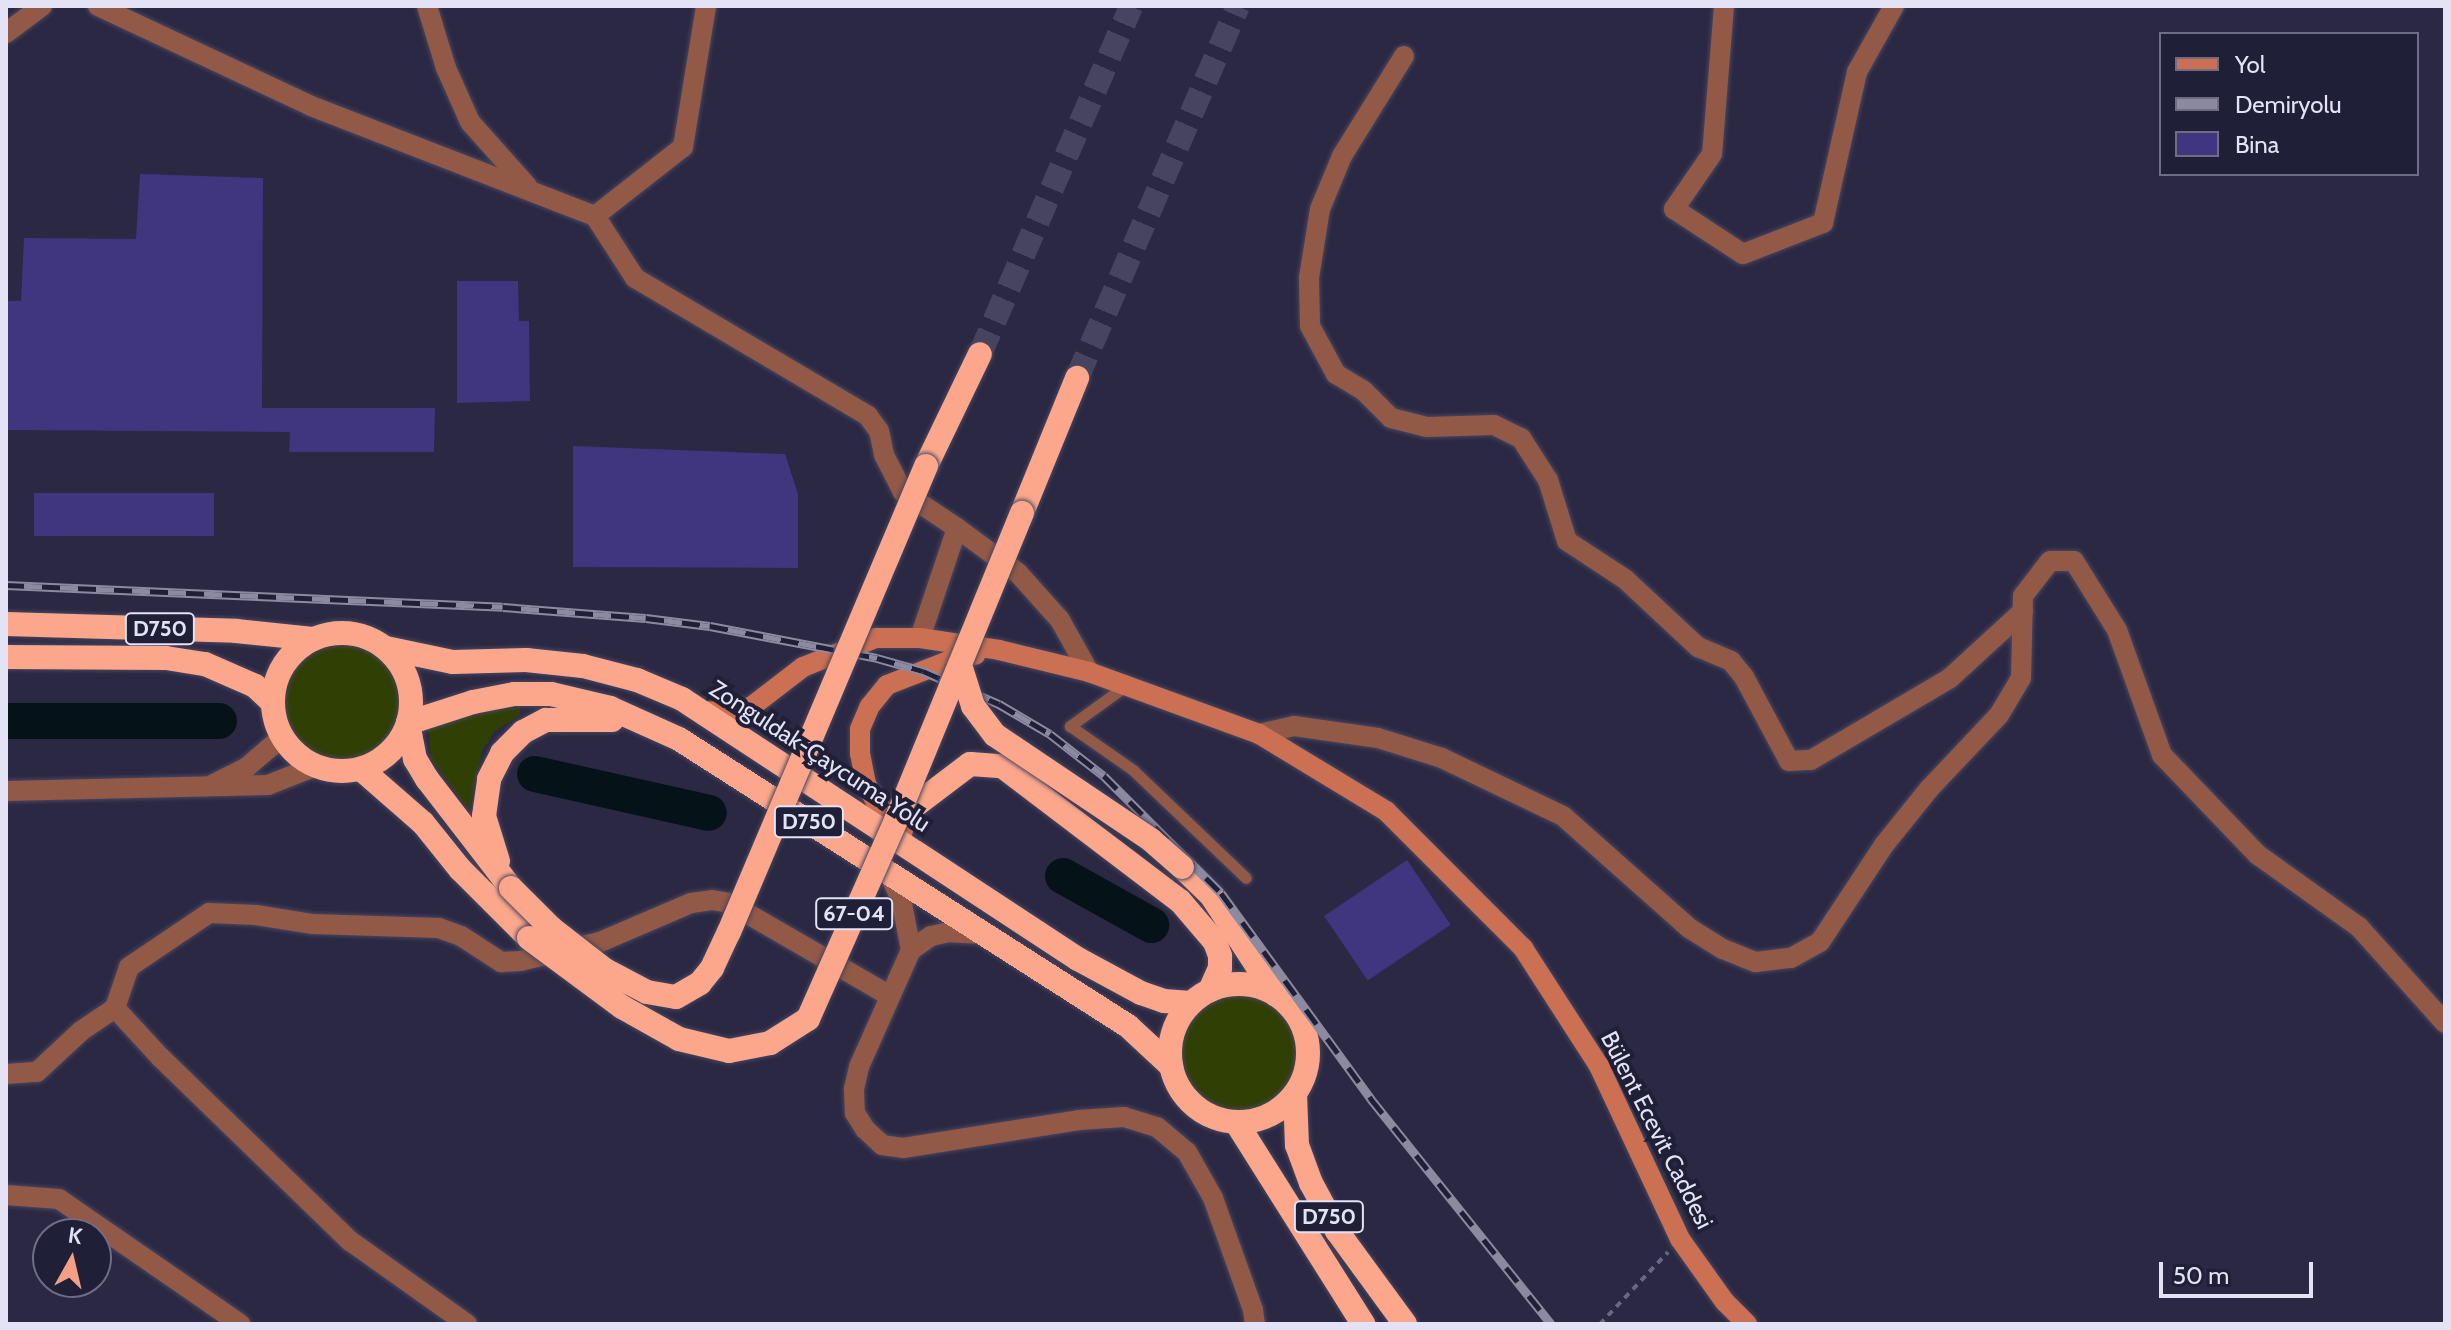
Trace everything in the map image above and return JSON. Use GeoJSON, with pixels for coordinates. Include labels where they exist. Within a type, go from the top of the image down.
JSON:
{"type":"FeatureCollection","features":[{"type":"Feature","properties":{"kind":"highway"},"geometry":{"type":"LineString","coordinates":[[386,648],[396,658],[408,682],[411,696],[408,723],[415,759],[511,888],[551,928],[605,970],[647,992],[676,997],[700,983],[712,968],[926,466],[980,354]]}},
{"type":"Feature","properties":{"kind":"highway","name":"67-04"},"geometry":{"type":"LineString","coordinates":[[361,769],[423,823],[460,869],[529,938],[622,1007],[679,1039],[729,1051],[770,1043],[808,1019],[896,820],[1077,378]]}},
{"type":"Feature","properties":{"kind":"highway","name":"D750"},"geometry":{"type":"LineString","coordinates":[[6,624],[236,631],[313,639],[351,633],[386,648]]}},
{"type":"Feature","properties":{"kind":"highway"},"geometry":{"type":"LineString","coordinates":[[313,639],[283,665],[272,702],[282,737],[296,754],[316,766],[338,771],[361,769],[385,756],[408,723]]}},
{"type":"Feature","properties":{"kind":"highway","name":"Zonguldak-Çaycuma Yolu"},"geometry":{"type":"LineString","coordinates":[[386,648],[453,662],[526,660],[583,666],[637,680],[701,711],[1078,959],[1141,993],[1164,1001],[1201,996]]}},
{"type":"Feature","properties":{"kind":"highway","name":"D750"},"geometry":{"type":"LineString","coordinates":[[6,657],[166,658],[205,664],[255,686],[272,702]]}},
{"type":"Feature","properties":{"kind":"highway"},"geometry":{"type":"LineString","coordinates":[[960,665],[973,706],[995,735],[1151,840],[1182,867],[1211,895],[1276,995]]}},
{"type":"Feature","properties":{"kind":"highway","name":"D750"},"geometry":{"type":"LineString","coordinates":[[408,723],[473,702],[514,694],[551,694],[610,708],[679,739],[1128,1026],[1171,1066],[1179,1088],[1194,1106],[1214,1117],[1236,1122],[1363,1324]]}},
{"type":"Feature","properties":{"kind":"highway"},"geometry":{"type":"LineString","coordinates":[[511,888],[490,844],[484,816],[489,779],[502,753],[523,732],[546,720],[645,722]]}},
{"type":"Feature","properties":{"kind":"highway"},"geometry":{"type":"LineString","coordinates":[[896,820],[970,764],[1002,766],[1119,851],[1180,901],[1208,933],[1220,956],[1220,968],[1201,996],[1177,1021],[1170,1043],[1171,1066]]}},
{"type":"Feature","properties":{"kind":"highway","name":"D750"},"geometry":{"type":"LineString","coordinates":[[1201,996],[1233,984],[1256,986],[1276,995],[1293,1010],[1305,1029],[1309,1052],[1306,1074],[1295,1094],[1297,1145],[1311,1183],[1337,1231],[1405,1324]]}},
{"type":"Feature","properties":{"kind":"highway"},"geometry":{"type":"LineString","coordinates":[[1236,1122],[1259,1119],[1279,1110],[1295,1094]]}},
{"type":"Feature","properties":{"kind":"main road","name":"Bülent Ecevit Caddesi"},"geometry":{"type":"LineString","coordinates":[[701,711],[727,712],[751,707],[803,667],[876,638],[920,638],[999,650],[1089,672],[1259,734],[1386,811],[1523,948],[1599,1066],[1680,1239],[1725,1302],[1747,1324]]}},
{"type":"Feature","properties":{"kind":"main road"},"geometry":{"type":"LineString","coordinates":[[933,863],[876,802],[866,784],[860,754],[860,729],[870,706],[887,685],[951,660],[999,650]]}},
{"type":"Feature","properties":{"kind":"street"},"geometry":{"type":"LineString","coordinates":[[6,33],[42,6]]}},
{"type":"Feature","properties":{"kind":"street"},"geometry":{"type":"LineString","coordinates":[[98,6],[311,106],[595,216],[635,278],[868,416],[879,431],[884,455],[903,492],[1018,573],[1060,620],[1089,672]]}},
{"type":"Feature","properties":{"kind":"street"},"geometry":{"type":"LineString","coordinates":[[427,6],[446,68],[470,122],[530,189]]}},
{"type":"Feature","properties":{"kind":"street"},"geometry":{"type":"LineString","coordinates":[[595,216],[683,147],[706,6]]}},
{"type":"Feature","properties":{"kind":"street"},"geometry":{"type":"LineString","coordinates":[[1724,6],[1712,154],[1674,209],[1743,254],[1823,223],[1857,72],[1894,6]]}},
{"type":"Feature","properties":{"kind":"street"},"geometry":{"type":"LineString","coordinates":[[1404,56],[1342,156],[1320,209],[1309,278],[1310,326],[1336,374],[1363,390],[1391,418],[1427,427],[1494,425],[1521,438],[1548,480],[1567,541],[1625,579],[1698,647],[1731,661],[1744,677],[1789,761],[1811,760],[1950,678],[2023,611]]}},
{"type":"Feature","properties":{"kind":"street"},"geometry":{"type":"LineString","coordinates":[[920,638],[957,528]]}},
{"type":"Feature","properties":{"kind":"street"},"geometry":{"type":"LineString","coordinates":[[1259,734],[1294,726],[1378,738],[1442,758],[1563,816],[1689,928],[1723,949],[1756,962],[1791,958],[1820,942],[1884,845],[1929,789],[1999,715],[2021,678],[2023,596],[2050,561],[2074,561],[2117,630],[2162,755],[2258,855],[2359,927],[2445,1023]]}},
{"type":"Feature","properties":{"kind":"street"},"geometry":{"type":"LineString","coordinates":[[205,789],[247,767],[282,737]]}},
{"type":"Feature","properties":{"kind":"street"},"geometry":{"type":"LineString","coordinates":[[6,791],[205,789],[268,785],[316,766]]}},
{"type":"Feature","properties":{"kind":"street"},"geometry":{"type":"LineString","coordinates":[[888,872],[901,899],[911,950]]}},
{"type":"Feature","properties":{"kind":"street"},"geometry":{"type":"LineString","coordinates":[[6,1074],[37,1072],[81,1031],[115,1008],[129,967],[209,913],[256,915],[313,924],[439,928],[461,936],[501,962],[520,961],[600,942],[691,903],[712,900],[729,903],[890,996]]}},
{"type":"Feature","properties":{"kind":"street"},"geometry":{"type":"LineString","coordinates":[[984,934],[949,932],[931,936],[911,950],[854,1089],[855,1113],[882,1145],[903,1148],[1079,1120],[1124,1117],[1157,1127],[1187,1152],[1213,1198],[1253,1310],[1255,1324]]}},
{"type":"Feature","properties":{"kind":"street"},"geometry":{"type":"LineString","coordinates":[[115,1008],[276,1173],[350,1241],[467,1324]]}},
{"type":"Feature","properties":{"kind":"street"},"geometry":{"type":"LineString","coordinates":[[6,1195],[59,1199],[240,1324]]}},
{"type":"Feature","properties":{"kind":"lane"},"geometry":{"type":"LineString","coordinates":[[1128,684],[1070,726],[1133,770],[1246,878]]}},
{"type":"Feature","properties":{"kind":"path"},"geometry":{"type":"LineString","coordinates":[[1600,1324],[1680,1239]]}},
{"type":"Feature","properties":{"kind":"green space"},"geometry":{"type":"Polygon","coordinates":[[[342,638],[366,643],[387,657],[401,678],[406,702],[401,726],[387,747],[366,761],[342,766],[318,761],[297,747],[283,726],[278,702],[283,678],[297,657],[318,643],[342,638]]]}},
{"type":"Feature","properties":{"kind":"green space"},"geometry":{"type":"Polygon","coordinates":[[[520,707],[520,715],[494,732],[482,752],[469,811],[431,759],[428,729],[482,712],[520,707]]]}},
{"type":"Feature","properties":{"kind":"green space"},"geometry":{"type":"Polygon","coordinates":[[[1239,989],[1263,994],[1284,1008],[1298,1029],[1303,1053],[1298,1077],[1284,1098],[1263,1112],[1239,1117],[1215,1112],[1194,1098],[1180,1077],[1175,1053],[1180,1029],[1194,1008],[1215,994],[1239,989]]]}},
{"type":"Feature","properties":{"kind":"building"},"geometry":{"type":"Polygon","coordinates":[[[140,174],[263,178],[262,408],[435,408],[434,452],[289,452],[290,432],[6,430],[6,301],[21,301],[24,238],[136,239],[140,174]]]}},
{"type":"Feature","properties":{"kind":"building"},"geometry":{"type":"Polygon","coordinates":[[[457,281],[518,281],[519,321],[529,321],[530,401],[457,403],[457,281]]]}},
{"type":"Feature","properties":{"kind":"building"},"geometry":{"type":"Polygon","coordinates":[[[573,446],[785,454],[798,494],[798,568],[573,567],[573,446]]]}},
{"type":"Feature","properties":{"kind":"building"},"geometry":{"type":"Polygon","coordinates":[[[34,493],[214,493],[214,536],[34,536],[34,493]]]}},
{"type":"Feature","properties":{"kind":"building"},"geometry":{"type":"Polygon","coordinates":[[[1407,860],[1451,925],[1368,981],[1324,916],[1407,860]]]}},
{"type":"Feature","properties":{"kind":"waterway"},"geometry":{"type":"LineString","coordinates":[[6,721],[219,721]]}},
{"type":"Feature","properties":{"kind":"waterway"},"geometry":{"type":"LineString","coordinates":[[535,774],[709,813]]}},
{"type":"Feature","properties":{"kind":"waterway"},"geometry":{"type":"LineString","coordinates":[[1063,876],[1151,925]]}},
{"type":"Feature","properties":{"kind":"tunnel"},"geometry":{"type":"LineString","coordinates":[[980,354],[1131,6]]}},
{"type":"Feature","properties":{"kind":"tunnel"},"geometry":{"type":"LineString","coordinates":[[1077,378],[1238,6]]}},
{"type":"Feature","properties":{"kind":"railway"},"geometry":{"type":"LineString","coordinates":[[6,585],[503,607],[646,618],[710,626],[877,658],[923,671],[999,704],[1050,734],[1104,776],[1221,893],[1371,1099],[1551,1324]]}}]}
